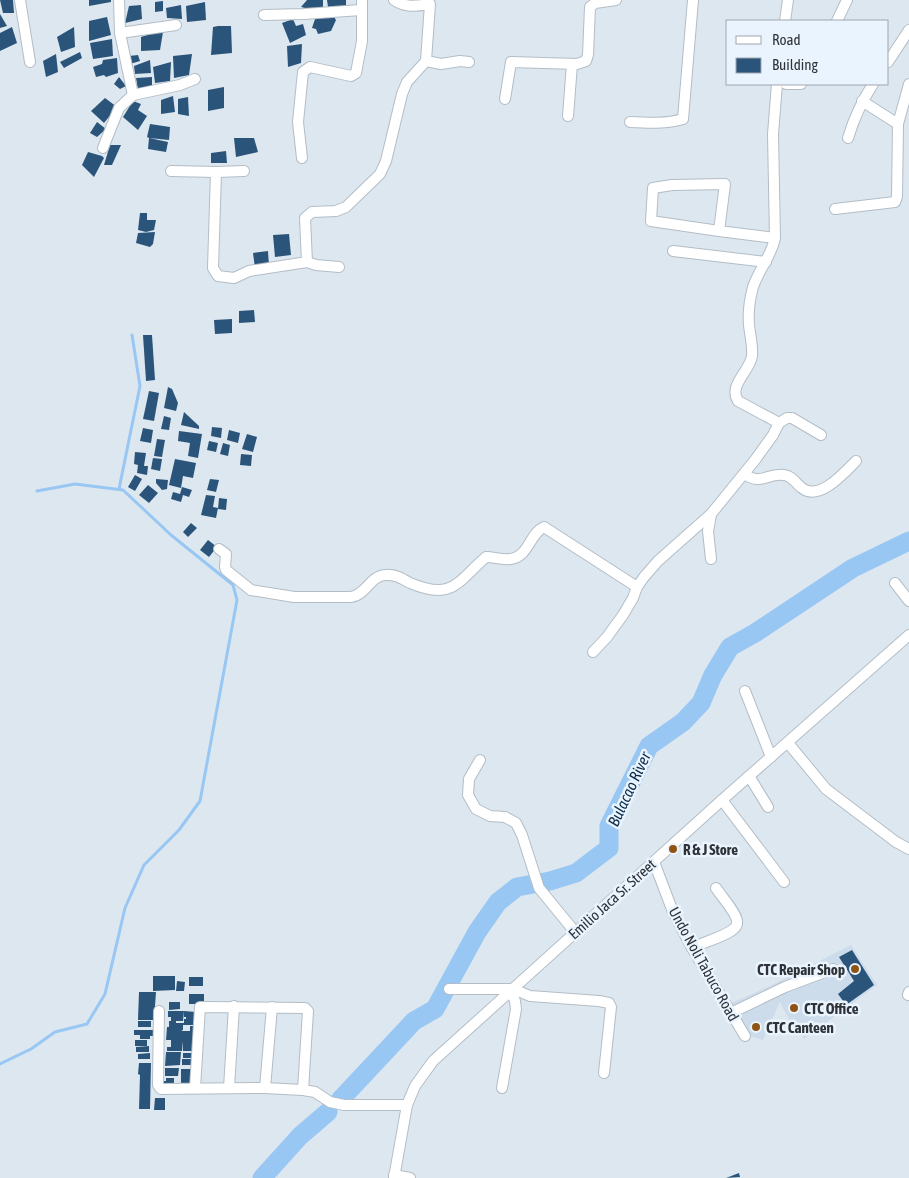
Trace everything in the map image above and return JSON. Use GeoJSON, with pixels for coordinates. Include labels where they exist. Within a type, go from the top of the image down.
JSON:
{"type":"FeatureCollection","features":[{"type":"Feature","properties":{"kind":"street"},"geometry":{"type":"LineString","coordinates":[[20,0],[30,62]]}},
{"type":"Feature","properties":{"kind":"street"},"geometry":{"type":"LineString","coordinates":[[120,0],[120,33],[133,95]]}},
{"type":"Feature","properties":{"kind":"street"},"geometry":{"type":"LineString","coordinates":[[307,262],[305,218],[312,212],[336,211],[346,207],[380,174],[386,161],[402,94],[407,82],[426,61],[430,2],[411,7],[404,6],[394,0]]}},
{"type":"Feature","properties":{"kind":"street"},"geometry":{"type":"LineString","coordinates":[[505,99],[511,62],[572,64],[584,62],[588,57],[591,6],[595,3],[616,0]]}},
{"type":"Feature","properties":{"kind":"street"},"geometry":{"type":"LineString","coordinates":[[630,122],[656,123],[683,119],[693,0]]}},
{"type":"Feature","properties":{"kind":"street"},"geometry":{"type":"LineString","coordinates":[[785,20],[788,0]]}},
{"type":"Feature","properties":{"kind":"street"},"geometry":{"type":"LineString","coordinates":[[837,20],[847,0]]}},
{"type":"Feature","properties":{"kind":"street"},"geometry":{"type":"LineString","coordinates":[[264,15],[304,14],[361,5],[362,41],[356,72],[350,76],[310,66],[303,72],[298,122],[302,158]]}},
{"type":"Feature","properties":{"kind":"street"},"geometry":{"type":"LineString","coordinates":[[120,33],[176,25]]}},
{"type":"Feature","properties":{"kind":"street"},"geometry":{"type":"LineString","coordinates":[[889,60],[909,30]]}},
{"type":"Feature","properties":{"kind":"street"},"geometry":{"type":"LineString","coordinates":[[426,61],[441,64],[460,61],[469,62]]}},
{"type":"Feature","properties":{"kind":"street"},"geometry":{"type":"LineString","coordinates":[[568,116],[572,64]]}},
{"type":"Feature","properties":{"kind":"street"},"geometry":{"type":"LineString","coordinates":[[103,148],[119,108],[133,95],[180,85],[195,79]]}},
{"type":"Feature","properties":{"kind":"street"},"geometry":{"type":"LineString","coordinates":[[835,209],[895,202],[897,198],[898,124],[909,84]]}},
{"type":"Feature","properties":{"kind":"street"},"geometry":{"type":"LineString","coordinates":[[778,85],[773,134],[775,238],[772,251],[754,285],[751,296],[749,323],[752,357],[736,386],[735,396],[738,401],[779,423]]}},
{"type":"Feature","properties":{"kind":"street"},"geometry":{"type":"LineString","coordinates":[[848,138],[854,118],[872,85]]}},
{"type":"Feature","properties":{"kind":"street"},"geometry":{"type":"LineString","coordinates":[[862,101],[898,124]]}},
{"type":"Feature","properties":{"kind":"street"},"geometry":{"type":"LineString","coordinates":[[171,172],[244,171]]}},
{"type":"Feature","properties":{"kind":"street"},"geometry":{"type":"LineString","coordinates":[[216,172],[213,268],[218,276],[234,278],[249,271],[307,262],[339,267]]}},
{"type":"Feature","properties":{"kind":"street"},"geometry":{"type":"LineString","coordinates":[[719,231],[725,184],[672,185],[653,188],[651,221],[719,231],[775,238]]}},
{"type":"Feature","properties":{"kind":"street"},"geometry":{"type":"LineString","coordinates":[[673,251],[766,262]]}},
{"type":"Feature","properties":{"kind":"street"},"geometry":{"type":"LineString","coordinates":[[593,652],[607,638],[634,598],[637,587],[658,561],[711,514],[774,435],[779,423],[787,418],[792,418],[820,435]]}},
{"type":"Feature","properties":{"kind":"street"},"geometry":{"type":"LineString","coordinates":[[744,474],[755,480],[769,476],[787,475],[793,478],[802,489],[812,492],[820,491],[831,484],[856,461]]}},
{"type":"Feature","properties":{"kind":"street"},"geometry":{"type":"LineString","coordinates":[[711,514],[708,522],[711,559]]}},
{"type":"Feature","properties":{"kind":"street"},"geometry":{"type":"LineString","coordinates":[[219,549],[226,554],[226,570],[251,590],[294,597],[351,597],[358,596],[374,580],[382,575],[394,574],[428,590],[446,590],[455,586],[486,557],[496,556],[508,560],[518,557],[526,550],[539,530],[544,528],[637,587]]}},
{"type":"Feature","properties":{"kind":"street"},"geometry":{"type":"LineString","coordinates":[[895,583],[909,602]]}},
{"type":"Feature","properties":{"kind":"street","name":"Emilio Jaca Sr. Street"},"geometry":{"type":"LineString","coordinates":[[394,1176],[407,1105],[415,1086],[432,1061],[909,635]]}},
{"type":"Feature","properties":{"kind":"street"},"geometry":{"type":"LineString","coordinates":[[745,691],[771,757]]}},
{"type":"Feature","properties":{"kind":"street"},"geometry":{"type":"LineString","coordinates":[[788,743],[826,789],[896,842],[909,849]]}},
{"type":"Feature","properties":{"kind":"street"},"geometry":{"type":"LineString","coordinates":[[480,760],[469,779],[468,795],[476,809],[490,816],[505,817],[516,823],[522,835],[539,888],[575,932]]}},
{"type":"Feature","properties":{"kind":"street"},"geometry":{"type":"LineString","coordinates":[[749,776],[768,807]]}},
{"type":"Feature","properties":{"kind":"street"},"geometry":{"type":"LineString","coordinates":[[722,800],[784,882]]}},
{"type":"Feature","properties":{"kind":"street","name":"Undo Noli Tabuco Road"},"geometry":{"type":"LineString","coordinates":[[654,862],[673,912],[692,948],[745,1036]]}},
{"type":"Feature","properties":{"kind":"street"},"geometry":{"type":"LineString","coordinates":[[692,948],[736,929],[738,922],[736,916],[716,888]]}},
{"type":"Feature","properties":{"kind":"street"},"geometry":{"type":"LineString","coordinates":[[731,1013],[785,987],[833,969]]}},
{"type":"Feature","properties":{"kind":"street"},"geometry":{"type":"LineString","coordinates":[[449,988],[512,990],[530,996],[609,1003],[611,1007],[604,1074]]}},
{"type":"Feature","properties":{"kind":"street"},"geometry":{"type":"LineString","coordinates":[[502,1088],[516,1009],[512,990]]}},
{"type":"Feature","properties":{"kind":"street"},"geometry":{"type":"LineString","coordinates":[[195,1088],[200,1006],[234,1006],[307,1009],[303,1090]]}},
{"type":"Feature","properties":{"kind":"street"},"geometry":{"type":"LineString","coordinates":[[228,1088],[234,1006]]}},
{"type":"Feature","properties":{"kind":"street"},"geometry":{"type":"LineString","coordinates":[[265,1088],[272,1008]]}},
{"type":"Feature","properties":{"kind":"street"},"geometry":{"type":"LineString","coordinates":[[159,1011],[158,1085],[163,1089],[265,1088],[303,1090],[315,1092],[330,1102],[344,1105],[407,1105]]}},
{"type":"Feature","properties":{"kind":"street"},"geometry":{"type":"LineString","coordinates":[[394,1176],[410,1178]]}},
{"type":"Feature","properties":{"kind":"shaded area"},"geometry":{"type":"Polygon","coordinates":[[[851,945],[877,985],[804,1039],[800,1031],[795,1031],[780,1002],[763,1040],[747,1035],[729,1004],[770,986],[851,945]]]}},
{"type":"Feature","properties":{"kind":"building"},"geometry":{"type":"Polygon","coordinates":[[[0,0],[13,0],[14,13],[3,13],[0,0]]]}},
{"type":"Feature","properties":{"kind":"building"},"geometry":{"type":"Polygon","coordinates":[[[89,0],[111,0],[111,2],[89,6],[89,0]]]}},
{"type":"Feature","properties":{"kind":"building"},"geometry":{"type":"Polygon","coordinates":[[[307,0],[323,0],[323,12],[301,7],[307,0]]]}},
{"type":"Feature","properties":{"kind":"building"},"geometry":{"type":"Polygon","coordinates":[[[327,0],[346,0],[346,6],[328,7],[327,0]]]}},
{"type":"Feature","properties":{"kind":"building"},"geometry":{"type":"Polygon","coordinates":[[[163,1],[163,11],[155,12],[155,2],[163,1]]]}},
{"type":"Feature","properties":{"kind":"building"},"geometry":{"type":"Polygon","coordinates":[[[205,2],[206,20],[187,22],[186,6],[205,2]]]}},
{"type":"Feature","properties":{"kind":"building"},"geometry":{"type":"Polygon","coordinates":[[[141,5],[142,19],[125,23],[129,6],[141,5]]]}},
{"type":"Feature","properties":{"kind":"building"},"geometry":{"type":"Polygon","coordinates":[[[181,5],[182,19],[167,18],[166,8],[181,5]]]}},
{"type":"Feature","properties":{"kind":"building"},"geometry":{"type":"Polygon","coordinates":[[[0,14],[7,26],[0,28],[0,14]]]}},
{"type":"Feature","properties":{"kind":"building"},"geometry":{"type":"Polygon","coordinates":[[[107,17],[111,35],[89,41],[89,21],[107,17]]]}},
{"type":"Feature","properties":{"kind":"building"},"geometry":{"type":"Polygon","coordinates":[[[334,17],[336,20],[331,31],[318,34],[316,29],[312,28],[315,19],[334,17]]]}},
{"type":"Feature","properties":{"kind":"building"},"geometry":{"type":"Polygon","coordinates":[[[293,19],[296,26],[303,24],[306,35],[290,43],[282,23],[293,19]]]}},
{"type":"Feature","properties":{"kind":"building"},"geometry":{"type":"Polygon","coordinates":[[[231,26],[232,53],[211,55],[213,27],[231,26]]]}},
{"type":"Feature","properties":{"kind":"building"},"geometry":{"type":"Polygon","coordinates":[[[12,27],[17,43],[0,51],[0,33],[12,27]]]}},
{"type":"Feature","properties":{"kind":"building"},"geometry":{"type":"Polygon","coordinates":[[[74,27],[75,47],[61,52],[57,37],[74,27]]]}},
{"type":"Feature","properties":{"kind":"building"},"geometry":{"type":"Polygon","coordinates":[[[160,31],[163,32],[160,50],[141,51],[141,37],[160,31]]]}},
{"type":"Feature","properties":{"kind":"building"},"geometry":{"type":"Polygon","coordinates":[[[112,39],[113,56],[93,59],[90,43],[112,39]]]}},
{"type":"Feature","properties":{"kind":"building"},"geometry":{"type":"Polygon","coordinates":[[[302,44],[301,63],[288,67],[287,46],[302,44]]]}},
{"type":"Feature","properties":{"kind":"building"},"geometry":{"type":"Polygon","coordinates":[[[80,52],[82,58],[64,68],[60,62],[80,52]]]}},
{"type":"Feature","properties":{"kind":"building"},"geometry":{"type":"Polygon","coordinates":[[[56,54],[58,72],[46,77],[43,61],[56,54]]]}},
{"type":"Feature","properties":{"kind":"building"},"geometry":{"type":"Polygon","coordinates":[[[192,54],[189,75],[174,78],[173,56],[192,54]]]}},
{"type":"Feature","properties":{"kind":"building"},"geometry":{"type":"Polygon","coordinates":[[[138,55],[140,61],[130,64],[129,56],[138,55]]]}},
{"type":"Feature","properties":{"kind":"building"},"geometry":{"type":"Polygon","coordinates":[[[117,58],[118,73],[106,77],[104,75],[96,77],[93,67],[102,64],[103,60],[117,58]]]}},
{"type":"Feature","properties":{"kind":"building"},"geometry":{"type":"Polygon","coordinates":[[[150,60],[151,73],[135,74],[134,66],[150,60]]]}},
{"type":"Feature","properties":{"kind":"building"},"geometry":{"type":"Polygon","coordinates":[[[171,62],[170,81],[155,83],[153,67],[171,62]]]}},
{"type":"Feature","properties":{"kind":"building"},"geometry":{"type":"Polygon","coordinates":[[[119,77],[126,86],[120,89],[114,84],[119,77]]]}},
{"type":"Feature","properties":{"kind":"building"},"geometry":{"type":"Polygon","coordinates":[[[152,77],[152,87],[138,89],[136,78],[152,77]]]}},
{"type":"Feature","properties":{"kind":"building"},"geometry":{"type":"Polygon","coordinates":[[[224,87],[224,108],[208,111],[208,90],[224,87]]]}},
{"type":"Feature","properties":{"kind":"building"},"geometry":{"type":"Polygon","coordinates":[[[173,96],[175,112],[161,114],[161,100],[173,96]]]}},
{"type":"Feature","properties":{"kind":"building"},"geometry":{"type":"Polygon","coordinates":[[[188,97],[189,116],[178,114],[178,99],[188,97]]]}},
{"type":"Feature","properties":{"kind":"building"},"geometry":{"type":"Polygon","coordinates":[[[105,98],[117,107],[104,123],[91,111],[105,98]]]}},
{"type":"Feature","properties":{"kind":"building"},"geometry":{"type":"Polygon","coordinates":[[[133,101],[141,104],[138,110],[147,116],[138,130],[123,117],[133,101]]]}},
{"type":"Feature","properties":{"kind":"building"},"geometry":{"type":"Polygon","coordinates":[[[97,122],[106,129],[97,137],[90,133],[97,122]]]}},
{"type":"Feature","properties":{"kind":"building"},"geometry":{"type":"Polygon","coordinates":[[[150,124],[170,127],[169,140],[147,137],[150,124]]]}},
{"type":"Feature","properties":{"kind":"building"},"geometry":{"type":"Polygon","coordinates":[[[149,138],[168,142],[166,152],[148,149],[149,138]]]}},
{"type":"Feature","properties":{"kind":"building"},"geometry":{"type":"Polygon","coordinates":[[[234,138],[254,138],[258,152],[236,157],[234,138]]]}},
{"type":"Feature","properties":{"kind":"building"},"geometry":{"type":"Polygon","coordinates":[[[110,145],[121,145],[112,165],[104,165],[110,145]]]}},
{"type":"Feature","properties":{"kind":"building"},"geometry":{"type":"Polygon","coordinates":[[[226,151],[227,163],[211,163],[211,153],[226,151]]]}},
{"type":"Feature","properties":{"kind":"building"},"geometry":{"type":"Polygon","coordinates":[[[88,152],[104,158],[94,177],[82,165],[88,152]]]}},
{"type":"Feature","properties":{"kind":"building"},"geometry":{"type":"Polygon","coordinates":[[[140,213],[147,213],[147,220],[156,220],[154,230],[146,232],[138,230],[140,213]]]}},
{"type":"Feature","properties":{"kind":"building"},"geometry":{"type":"Polygon","coordinates":[[[155,232],[153,244],[150,247],[136,243],[138,233],[155,232]]]}},
{"type":"Feature","properties":{"kind":"building"},"geometry":{"type":"Polygon","coordinates":[[[289,234],[291,255],[275,257],[273,235],[289,234]]]}},
{"type":"Feature","properties":{"kind":"building"},"geometry":{"type":"Polygon","coordinates":[[[268,251],[269,266],[255,268],[253,253],[268,251]]]}},
{"type":"Feature","properties":{"kind":"building"},"geometry":{"type":"Polygon","coordinates":[[[254,310],[255,322],[239,323],[239,311],[254,310]]]}},
{"type":"Feature","properties":{"kind":"building"},"geometry":{"type":"Polygon","coordinates":[[[232,319],[232,333],[215,334],[214,320],[232,319]]]}},
{"type":"Feature","properties":{"kind":"building"},"geometry":{"type":"Polygon","coordinates":[[[143,335],[152,335],[155,380],[146,381],[143,335]]]}},
{"type":"Feature","properties":{"kind":"building"},"geometry":{"type":"Polygon","coordinates":[[[168,387],[172,389],[178,403],[176,411],[164,408],[168,387]]]}},
{"type":"Feature","properties":{"kind":"building"},"geometry":{"type":"Polygon","coordinates":[[[149,391],[159,393],[154,421],[143,419],[149,391]]]}},
{"type":"Feature","properties":{"kind":"building"},"geometry":{"type":"Polygon","coordinates":[[[184,412],[199,426],[199,429],[181,425],[184,412]]]}},
{"type":"Feature","properties":{"kind":"building"},"geometry":{"type":"Polygon","coordinates":[[[164,416],[171,418],[169,430],[161,429],[164,416]]]}},
{"type":"Feature","properties":{"kind":"building"},"geometry":{"type":"Polygon","coordinates":[[[212,427],[222,428],[221,438],[211,436],[212,427]]]}},
{"type":"Feature","properties":{"kind":"building"},"geometry":{"type":"Polygon","coordinates":[[[143,428],[153,430],[151,443],[140,441],[143,428]]]}},
{"type":"Feature","properties":{"kind":"building"},"geometry":{"type":"Polygon","coordinates":[[[229,430],[240,433],[238,443],[227,440],[229,430]]]}},
{"type":"Feature","properties":{"kind":"building"},"geometry":{"type":"Polygon","coordinates":[[[179,431],[202,434],[198,458],[188,456],[190,443],[178,441],[179,431]]]}},
{"type":"Feature","properties":{"kind":"building"},"geometry":{"type":"Polygon","coordinates":[[[247,434],[257,437],[253,452],[242,449],[247,434]]]}},
{"type":"Feature","properties":{"kind":"building"},"geometry":{"type":"Polygon","coordinates":[[[157,439],[165,440],[162,457],[154,456],[157,439]]]}},
{"type":"Feature","properties":{"kind":"building"},"geometry":{"type":"Polygon","coordinates":[[[209,441],[218,443],[216,452],[207,450],[209,441]]]}},
{"type":"Feature","properties":{"kind":"building"},"geometry":{"type":"Polygon","coordinates":[[[223,443],[230,445],[228,456],[220,454],[223,443]]]}},
{"type":"Feature","properties":{"kind":"building"},"geometry":{"type":"Polygon","coordinates":[[[135,452],[146,453],[144,466],[148,466],[147,475],[137,473],[138,465],[134,464],[135,452]]]}},
{"type":"Feature","properties":{"kind":"building"},"geometry":{"type":"Polygon","coordinates":[[[241,454],[252,455],[251,466],[240,465],[241,454]]]}},
{"type":"Feature","properties":{"kind":"building"},"geometry":{"type":"Polygon","coordinates":[[[153,458],[162,459],[160,471],[151,469],[153,458]]]}},
{"type":"Feature","properties":{"kind":"building"},"geometry":{"type":"Polygon","coordinates":[[[175,459],[196,463],[193,478],[183,476],[181,488],[169,485],[175,459]]]}},
{"type":"Feature","properties":{"kind":"building"},"geometry":{"type":"Polygon","coordinates":[[[135,475],[142,479],[135,491],[128,487],[135,475]]]}},
{"type":"Feature","properties":{"kind":"building"},"geometry":{"type":"Polygon","coordinates":[[[156,479],[168,480],[167,489],[162,490],[156,483],[156,479]]]}},
{"type":"Feature","properties":{"kind":"building"},"geometry":{"type":"Polygon","coordinates":[[[210,479],[219,480],[216,492],[207,490],[210,479]]]}},
{"type":"Feature","properties":{"kind":"building"},"geometry":{"type":"Polygon","coordinates":[[[148,485],[158,493],[149,503],[139,495],[148,485]]]}},
{"type":"Feature","properties":{"kind":"building"},"geometry":{"type":"Polygon","coordinates":[[[182,487],[192,490],[189,497],[183,495],[181,502],[171,499],[173,492],[180,494],[182,487]]]}},
{"type":"Feature","properties":{"kind":"building"},"geometry":{"type":"Polygon","coordinates":[[[206,495],[215,496],[213,507],[218,508],[216,518],[201,515],[206,495]]]}},
{"type":"Feature","properties":{"kind":"building"},"geometry":{"type":"Polygon","coordinates":[[[219,498],[227,499],[226,510],[218,509],[219,498]]]}},
{"type":"Feature","properties":{"kind":"building"},"geometry":{"type":"Polygon","coordinates":[[[191,523],[197,528],[188,537],[183,532],[191,523]]]}},
{"type":"Feature","properties":{"kind":"building"},"geometry":{"type":"Polygon","coordinates":[[[208,540],[217,547],[209,557],[200,550],[208,540]]]}},
{"type":"Feature","properties":{"kind":"building","name":"CTC Repair Shop"},"geometry":{"type":"Polygon","coordinates":[[[852,950],[874,985],[846,1005],[838,994],[854,981],[839,957],[852,950]]]}},
{"type":"Feature","properties":{"kind":"building"},"geometry":{"type":"Polygon","coordinates":[[[153,976],[175,976],[175,990],[153,991],[153,976]]]}},
{"type":"Feature","properties":{"kind":"building"},"geometry":{"type":"Polygon","coordinates":[[[189,977],[203,977],[203,986],[189,986],[189,977]]]}},
{"type":"Feature","properties":{"kind":"building"},"geometry":{"type":"Polygon","coordinates":[[[177,981],[185,982],[184,991],[176,991],[177,981]]]}},
{"type":"Feature","properties":{"kind":"building"},"geometry":{"type":"Polygon","coordinates":[[[139,992],[156,992],[154,1020],[138,1020],[139,992]]]}},
{"type":"Feature","properties":{"kind":"building"},"geometry":{"type":"Polygon","coordinates":[[[189,994],[204,994],[204,1004],[189,1004],[189,994]]]}},
{"type":"Feature","properties":{"kind":"building"},"geometry":{"type":"Polygon","coordinates":[[[169,1002],[180,1002],[180,1009],[169,1010],[169,1002]]]}},
{"type":"Feature","properties":{"kind":"building"},"geometry":{"type":"Polygon","coordinates":[[[168,1011],[184,1011],[196,1012],[198,1025],[183,1025],[183,1030],[181,1031],[190,1031],[190,1026],[196,1026],[197,1051],[183,1051],[183,1041],[182,1051],[167,1051],[167,1047],[171,1047],[171,1040],[166,1040],[167,1027],[169,1027],[169,1021],[171,1021],[171,1017],[168,1017],[168,1011]],[[184,1011],[183,1021],[176,1021],[176,1023],[184,1023],[186,1017],[184,1017],[184,1011]]]}},
{"type":"Feature","properties":{"kind":"building"},"geometry":{"type":"Polygon","coordinates":[[[138,1021],[151,1021],[151,1027],[138,1027],[138,1021]]]}},
{"type":"Feature","properties":{"kind":"building"},"geometry":{"type":"Polygon","coordinates":[[[134,1030],[154,1030],[154,1036],[150,1036],[150,1039],[140,1039],[140,1035],[134,1035],[134,1030]]]}},
{"type":"Feature","properties":{"kind":"building"},"geometry":{"type":"Polygon","coordinates":[[[135,1040],[147,1040],[147,1046],[135,1046],[135,1040]]]}},
{"type":"Feature","properties":{"kind":"building"},"geometry":{"type":"Polygon","coordinates":[[[149,1046],[149,1052],[136,1052],[136,1047],[149,1046]]]}},
{"type":"Feature","properties":{"kind":"building"},"geometry":{"type":"Polygon","coordinates":[[[166,1052],[181,1052],[180,1065],[165,1066],[166,1052]]]}},
{"type":"Feature","properties":{"kind":"building"},"geometry":{"type":"Polygon","coordinates":[[[150,1053],[150,1059],[138,1059],[138,1054],[150,1053]]]}},
{"type":"Feature","properties":{"kind":"building"},"geometry":{"type":"Polygon","coordinates":[[[183,1053],[197,1053],[197,1058],[183,1058],[183,1053]]]}},
{"type":"Feature","properties":{"kind":"building"},"geometry":{"type":"Polygon","coordinates":[[[182,1059],[197,1059],[196,1065],[182,1065],[182,1059]]]}},
{"type":"Feature","properties":{"kind":"building"},"geometry":{"type":"Polygon","coordinates":[[[139,1063],[151,1063],[150,1109],[139,1109],[139,1063]]]}},
{"type":"Feature","properties":{"kind":"building"},"geometry":{"type":"Polygon","coordinates":[[[165,1068],[179,1068],[178,1076],[165,1076],[165,1068]]]}},
{"type":"Feature","properties":{"kind":"building"},"geometry":{"type":"Polygon","coordinates":[[[181,1069],[193,1069],[193,1075],[190,1075],[190,1083],[181,1083],[181,1069]]]}},
{"type":"Feature","properties":{"kind":"building"},"geometry":{"type":"Polygon","coordinates":[[[166,1078],[174,1078],[174,1085],[164,1085],[166,1078]]]}},
{"type":"Feature","properties":{"kind":"building"},"geometry":{"type":"Polygon","coordinates":[[[155,1098],[165,1098],[165,1110],[154,1110],[155,1098]]]}},
{"type":"Feature","properties":{"kind":"building"},"geometry":{"type":"Polygon","coordinates":[[[739,1173],[740,1177],[726,1178],[739,1173]]]}},
{"type":"Feature","properties":{"kind":"waterway"},"geometry":{"type":"LineString","coordinates":[[119,489],[140,386],[132,335]]}},
{"type":"Feature","properties":{"kind":"waterway"},"geometry":{"type":"LineString","coordinates":[[0,1064],[31,1049],[55,1032],[87,1024],[105,994],[125,908],[144,865],[179,830],[200,801],[237,600],[233,585],[171,535],[123,490],[75,484],[37,491]]}},
{"type":"Feature","properties":{"kind":"waterway","name":"Bulacao River"},"geometry":{"type":"LineString","coordinates":[[340,1100],[414,1021],[435,1009],[477,932],[498,902],[517,887],[550,881],[576,873],[609,848],[609,826],[649,746],[683,722],[701,703],[713,675],[730,647],[755,633],[853,568],[909,541]]}},
{"type":"Feature","properties":{"kind":"waterway","name":"Bulacao River"},"geometry":{"type":"LineString","coordinates":[[262,1178],[300,1136],[328,1112]]}},
{"type":"Feature","properties":{"kind":"place","name":"R & J Store"},"geometry":{"type":"Point","coordinates":[673,849]}},
{"type":"Feature","properties":{"kind":"place","name":"CTC Repair Shop"},"geometry":{"type":"Point","coordinates":[855,969]}},
{"type":"Feature","properties":{"kind":"place","name":"CTC Office"},"geometry":{"type":"Point","coordinates":[794,1008]}},
{"type":"Feature","properties":{"kind":"place","name":"CTC Canteen"},"geometry":{"type":"Point","coordinates":[756,1027]}}]}
